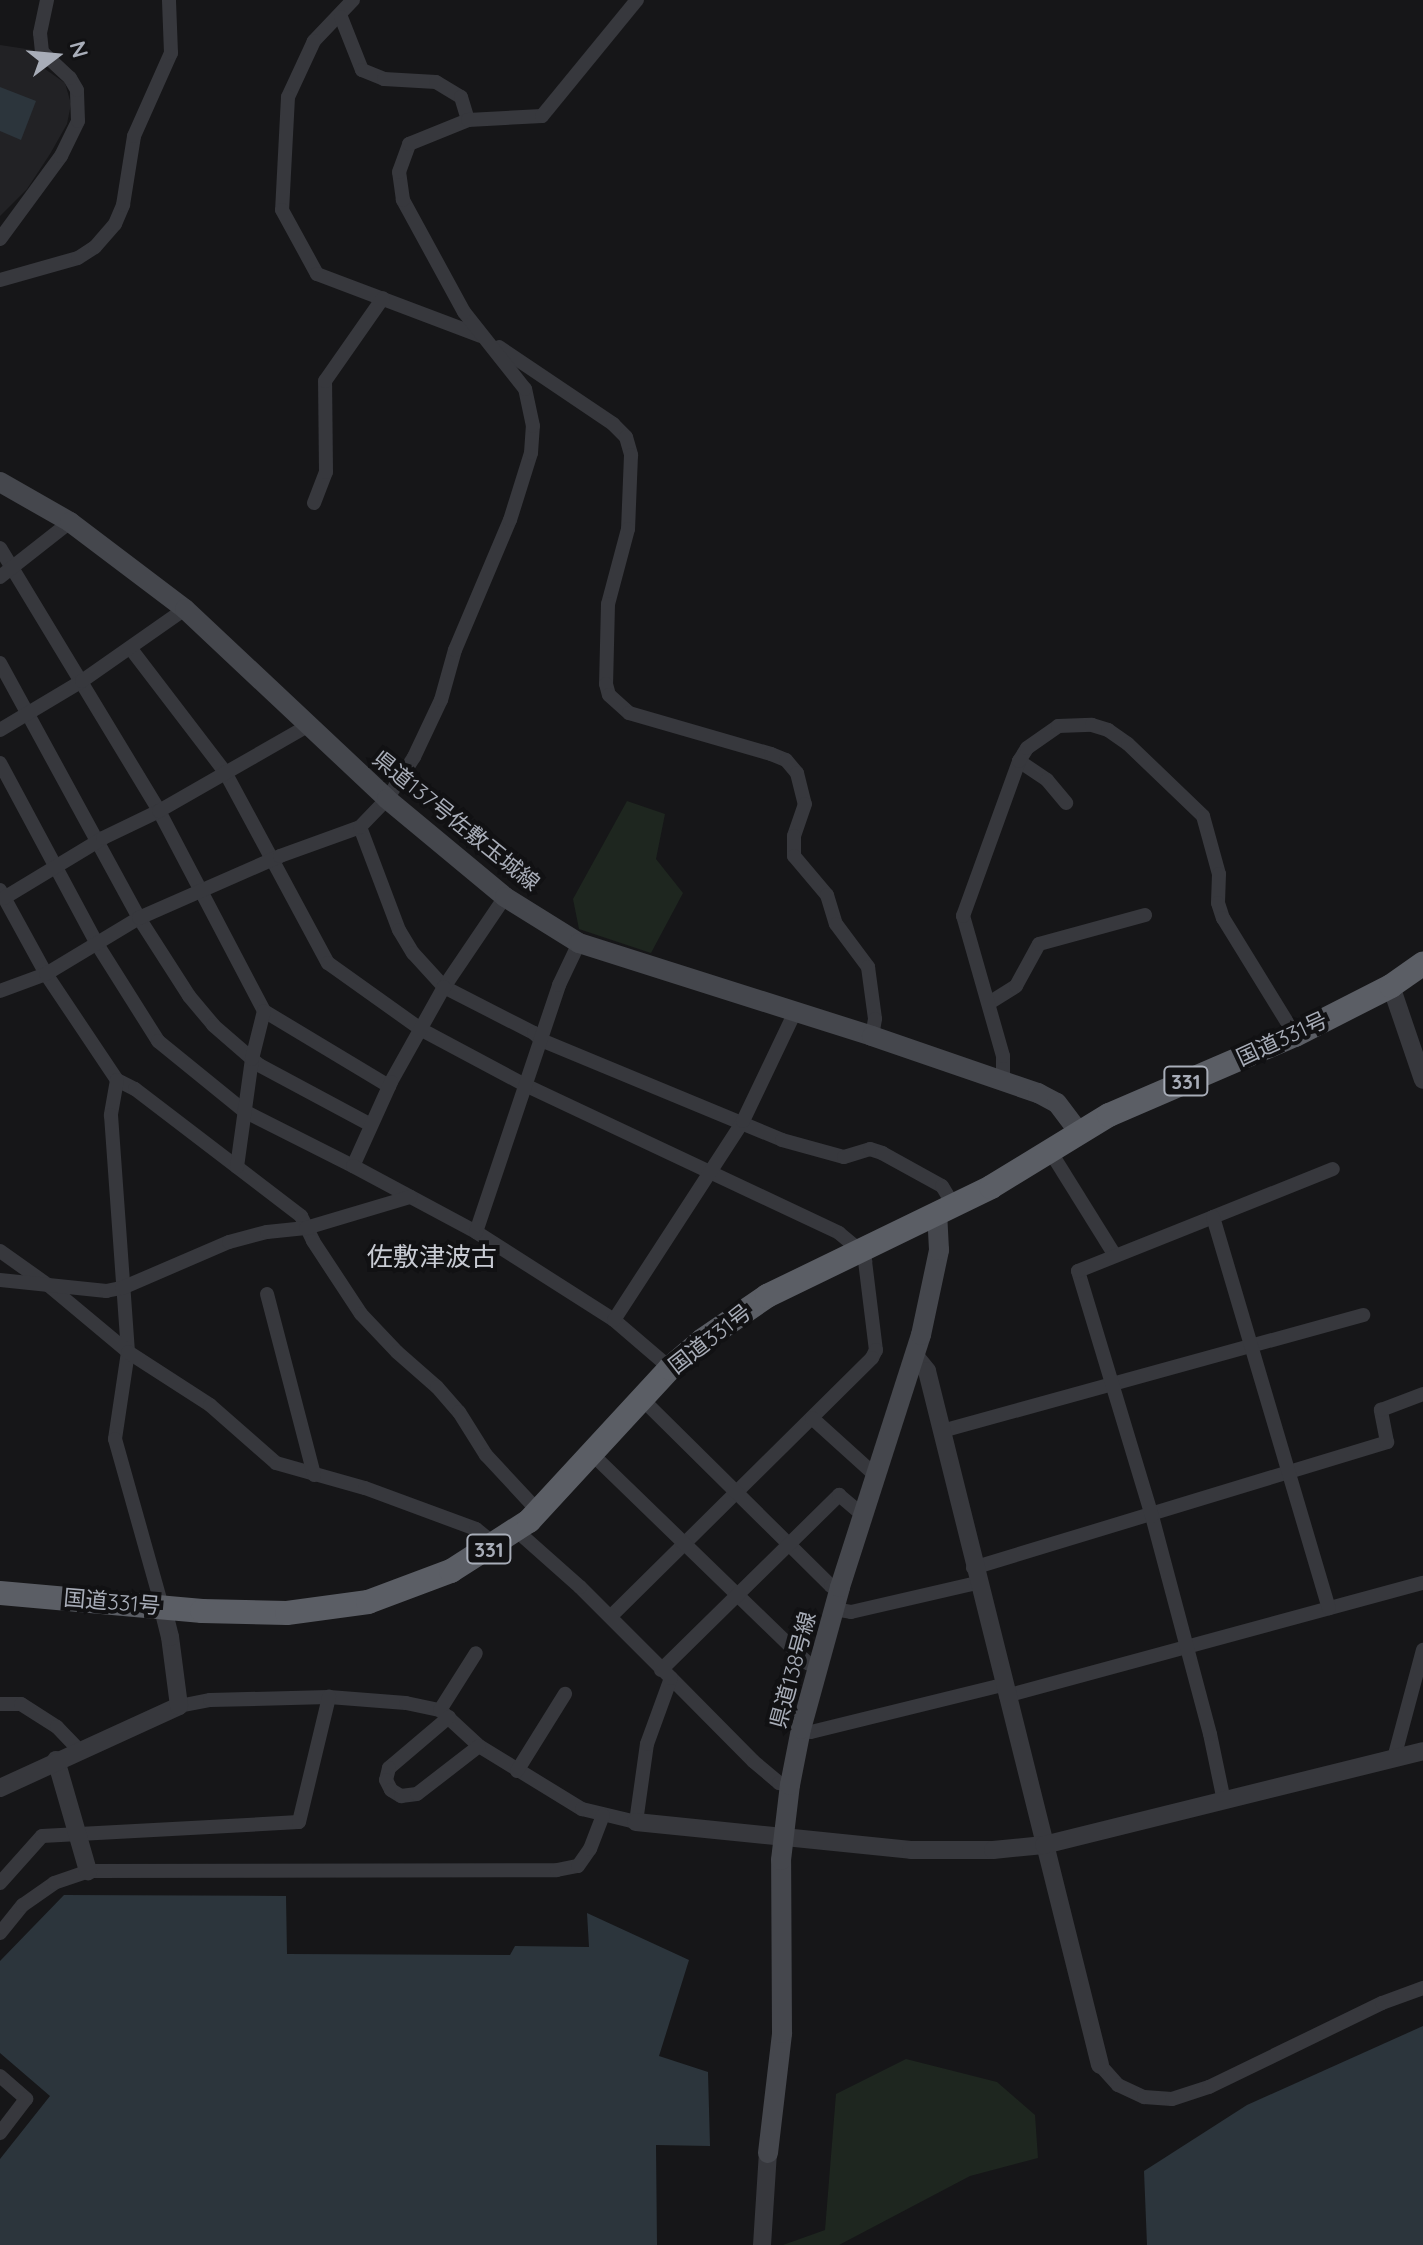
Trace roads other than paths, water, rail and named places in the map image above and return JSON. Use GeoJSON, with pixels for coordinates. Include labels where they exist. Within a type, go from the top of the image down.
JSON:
{"type":"FeatureCollection","features":[{"type":"Feature","properties":{"kind":"highway","name":"国道331号"},"geometry":{"type":"LineString","coordinates":[[0,1593],[287,1613],[343,1607],[428,1580],[517,1531],[539,1512],[670,1368],[714,1332],[767,1296],[945,1208],[1138,1102],[1295,1035],[1391,986],[1423,964]]}},
{"type":"Feature","properties":{"kind":"main road","name":"県道137号佐敷玉城線"},"geometry":{"type":"LineString","coordinates":[[0,482],[70,522],[185,609],[387,799],[505,897],[579,943],[1003,1081],[1057,1103],[1079,1132]]}},
{"type":"Feature","properties":{"kind":"main road","name":"県道138号線"},"geometry":{"type":"LineString","coordinates":[[768,2153],[782,2033],[782,1838],[790,1785],[801,1729],[840,1587],[915,1356],[936,1269],[945,1208]]}},
{"type":"Feature","properties":{"kind":"street"},"geometry":{"type":"LineString","coordinates":[[0,239],[61,156],[78,121],[77,90],[70,78],[42,52],[40,33],[47,0]]}},
{"type":"Feature","properties":{"kind":"street"},"geometry":{"type":"LineString","coordinates":[[0,280],[78,258],[95,247],[115,224],[123,205],[134,136],[171,53],[169,0]]}},
{"type":"Feature","properties":{"kind":"street"},"geometry":{"type":"LineString","coordinates":[[353,0],[341,17],[314,41],[288,97],[282,210],[317,274],[486,337],[541,378],[613,424],[626,437],[631,455],[628,529],[608,604],[606,684],[609,695],[629,713],[771,754],[786,760],[797,773],[805,804],[794,836],[794,856],[827,895],[836,924],[868,967],[875,1019],[872,1036]]}},
{"type":"Feature","properties":{"kind":"street"},"geometry":{"type":"LineString","coordinates":[[0,991],[46,974],[139,918],[271,859],[360,827],[387,799],[414,757],[441,700],[455,650],[510,520],[531,453],[533,426],[525,389],[464,312],[403,200],[399,172],[409,144],[468,120],[542,116],[637,0]]}},
{"type":"Feature","properties":{"kind":"street"},"geometry":{"type":"LineString","coordinates":[[341,17],[362,70],[384,79],[436,82],[461,97],[468,120]]}},
{"type":"Feature","properties":{"kind":"street"},"geometry":{"type":"LineString","coordinates":[[314,503],[326,472],[325,381],[383,298]]}},
{"type":"Feature","properties":{"kind":"street"},"geometry":{"type":"LineString","coordinates":[[0,577],[70,522]]}},
{"type":"Feature","properties":{"kind":"street"},"geometry":{"type":"LineString","coordinates":[[0,548],[159,811],[264,1011],[389,1086]]}},
{"type":"Feature","properties":{"kind":"street"},"geometry":{"type":"LineString","coordinates":[[0,730],[131,649],[185,609]]}},
{"type":"Feature","properties":{"kind":"street"},"geometry":{"type":"LineString","coordinates":[[131,649],[225,772],[328,963],[422,1030],[525,1085],[839,1233],[859,1250],[865,1261],[876,1350],[812,1418],[610,1617]]}},
{"type":"Feature","properties":{"kind":"street"},"geometry":{"type":"LineString","coordinates":[[0,663],[139,918],[189,996],[213,1025],[252,1059],[371,1125]]}},
{"type":"Feature","properties":{"kind":"street"},"geometry":{"type":"LineString","coordinates":[[1003,1081],[1003,1056],[963,916],[1019,761],[1027,748],[1051,730],[1075,724],[1092,725],[1128,744],[1203,816],[1219,874],[1218,903],[1223,918],[1295,1035]]}},
{"type":"Feature","properties":{"kind":"street"},"geometry":{"type":"LineString","coordinates":[[309,725],[159,811],[2,894],[46,974],[117,1080],[301,1216],[361,1314],[397,1352],[437,1387],[459,1412],[486,1455],[539,1512]]}},
{"type":"Feature","properties":{"kind":"street"},"geometry":{"type":"LineString","coordinates":[[1019,761],[1047,780],[1066,803]]}},
{"type":"Feature","properties":{"kind":"street"},"geometry":{"type":"LineString","coordinates":[[0,763],[97,944],[158,1041],[244,1111],[476,1232],[614,1320],[670,1368]]}},
{"type":"Feature","properties":{"kind":"street"},"geometry":{"type":"LineString","coordinates":[[360,827],[399,930],[444,987],[534,1033],[541,1040],[813,1150],[844,1157],[870,1149],[882,1153],[942,1186],[945,1208]]}},
{"type":"Feature","properties":{"kind":"street"},"geometry":{"type":"LineString","coordinates":[[353,1166],[389,1086],[444,987],[505,897]]}},
{"type":"Feature","properties":{"kind":"street"},"geometry":{"type":"LineString","coordinates":[[989,1003],[1016,986],[1039,944],[1145,915]]}},
{"type":"Feature","properties":{"kind":"street"},"geometry":{"type":"LineString","coordinates":[[476,1232],[569,957],[579,943]]}},
{"type":"Feature","properties":{"kind":"street"},"geometry":{"type":"LineString","coordinates":[[1391,986],[1423,1080]]}},
{"type":"Feature","properties":{"kind":"street"},"geometry":{"type":"LineString","coordinates":[[237,1167],[252,1059],[264,1011]]}},
{"type":"Feature","properties":{"kind":"street"},"geometry":{"type":"LineString","coordinates":[[614,1320],[712,1174],[743,1121],[795,1012]]}},
{"type":"Feature","properties":{"kind":"street"},"geometry":{"type":"LineString","coordinates":[[117,1080],[111,1115],[128,1352],[115,1439],[170,1637],[179,1706]]}},
{"type":"Feature","properties":{"kind":"street"},"geometry":{"type":"LineString","coordinates":[[1050,1151],[1114,1254]]}},
{"type":"Feature","properties":{"kind":"street"},"geometry":{"type":"LineString","coordinates":[[1224,1801],[1152,1516],[1078,1271],[1114,1254],[1333,1169]]}},
{"type":"Feature","properties":{"kind":"street"},"geometry":{"type":"LineString","coordinates":[[0,1280],[106,1291],[122,1288],[229,1242],[267,1232],[306,1228],[410,1197]]}},
{"type":"Feature","properties":{"kind":"street"},"geometry":{"type":"LineString","coordinates":[[1213,1217],[1329,1608]]}},
{"type":"Feature","properties":{"kind":"street"},"geometry":{"type":"LineString","coordinates":[[0,1251],[48,1285],[128,1352],[210,1405],[276,1463],[365,1488],[476,1529],[496,1545]]}},
{"type":"Feature","properties":{"kind":"street"},"geometry":{"type":"LineString","coordinates":[[267,1294],[314,1475]]}},
{"type":"Feature","properties":{"kind":"street"},"geometry":{"type":"LineString","coordinates":[[942,1431],[1363,1315]]}},
{"type":"Feature","properties":{"kind":"street"},"geometry":{"type":"LineString","coordinates":[[915,1356],[927,1371],[975,1576],[1100,2065],[1118,2085],[1144,2097],[1172,2099],[1209,2087],[1382,2003],[1423,1988]]}},
{"type":"Feature","properties":{"kind":"street"},"geometry":{"type":"LineString","coordinates":[[834,1609],[851,1612],[975,1576],[1387,1442],[1381,1410],[1423,1394]]}},
{"type":"Feature","properties":{"kind":"street"},"geometry":{"type":"LineString","coordinates":[[641,1398],[831,1586],[840,1587]]}},
{"type":"Feature","properties":{"kind":"street"},"geometry":{"type":"LineString","coordinates":[[812,1418],[875,1475]]}},
{"type":"Feature","properties":{"kind":"street"},"geometry":{"type":"LineString","coordinates":[[592,1454],[687,1542],[737,1595],[817,1667]]}},
{"type":"Feature","properties":{"kind":"street"},"geometry":{"type":"LineString","coordinates":[[636,1822],[647,1744],[666,1674],[737,1595],[839,1495],[862,1514]]}},
{"type":"Feature","properties":{"kind":"street"},"geometry":{"type":"LineString","coordinates":[[517,1531],[539,1548],[610,1617],[753,1761],[779,1783],[790,1785]]}},
{"type":"Feature","properties":{"kind":"street"},"geometry":{"type":"LineString","coordinates":[[801,1729],[811,1732],[1187,1649],[1423,1583]]}},
{"type":"Feature","properties":{"kind":"street"},"geometry":{"type":"LineString","coordinates":[[1394,1758],[1423,1650]]}},
{"type":"Feature","properties":{"kind":"street"},"geometry":{"type":"LineString","coordinates":[[476,1653],[444,1714],[389,1768],[386,1780],[391,1790],[401,1796],[417,1794],[479,1746]]}},
{"type":"Feature","properties":{"kind":"street"},"geometry":{"type":"LineString","coordinates":[[517,1771],[565,1694]]}},
{"type":"Feature","properties":{"kind":"street"},"geometry":{"type":"LineString","coordinates":[[0,1883],[42,1836],[299,1822],[329,1697]]}},
{"type":"Feature","properties":{"kind":"street"},"geometry":{"type":"LineString","coordinates":[[0,1788],[179,1706],[210,1700],[329,1697],[406,1703],[444,1714],[479,1746],[517,1771],[582,1809],[603,1815],[636,1822],[782,1838],[953,1851],[1044,1845],[1423,1751]]}},
{"type":"Feature","properties":{"kind":"street"},"geometry":{"type":"LineString","coordinates":[[0,1704],[21,1704],[57,1727],[79,1750]]}},
{"type":"Feature","properties":{"kind":"street"},"geometry":{"type":"LineString","coordinates":[[56,1760],[88,1871]]}},
{"type":"Feature","properties":{"kind":"street"},"geometry":{"type":"LineString","coordinates":[[0,1933],[23,1905],[54,1883],[88,1871],[557,1870],[578,1866],[590,1849],[603,1815]]}},
{"type":"Feature","properties":{"kind":"street"},"geometry":{"type":"LineString","coordinates":[[0,2076],[26,2099],[0,2133]]}},
{"type":"Feature","properties":{"kind":"street"},"geometry":{"type":"LineString","coordinates":[[762,2245],[768,2153]]}},
{"type":"Feature","properties":{"kind":"district","name":"佐敷津波古"},"geometry":{"type":"Point","coordinates":[432,1257]}}]}
